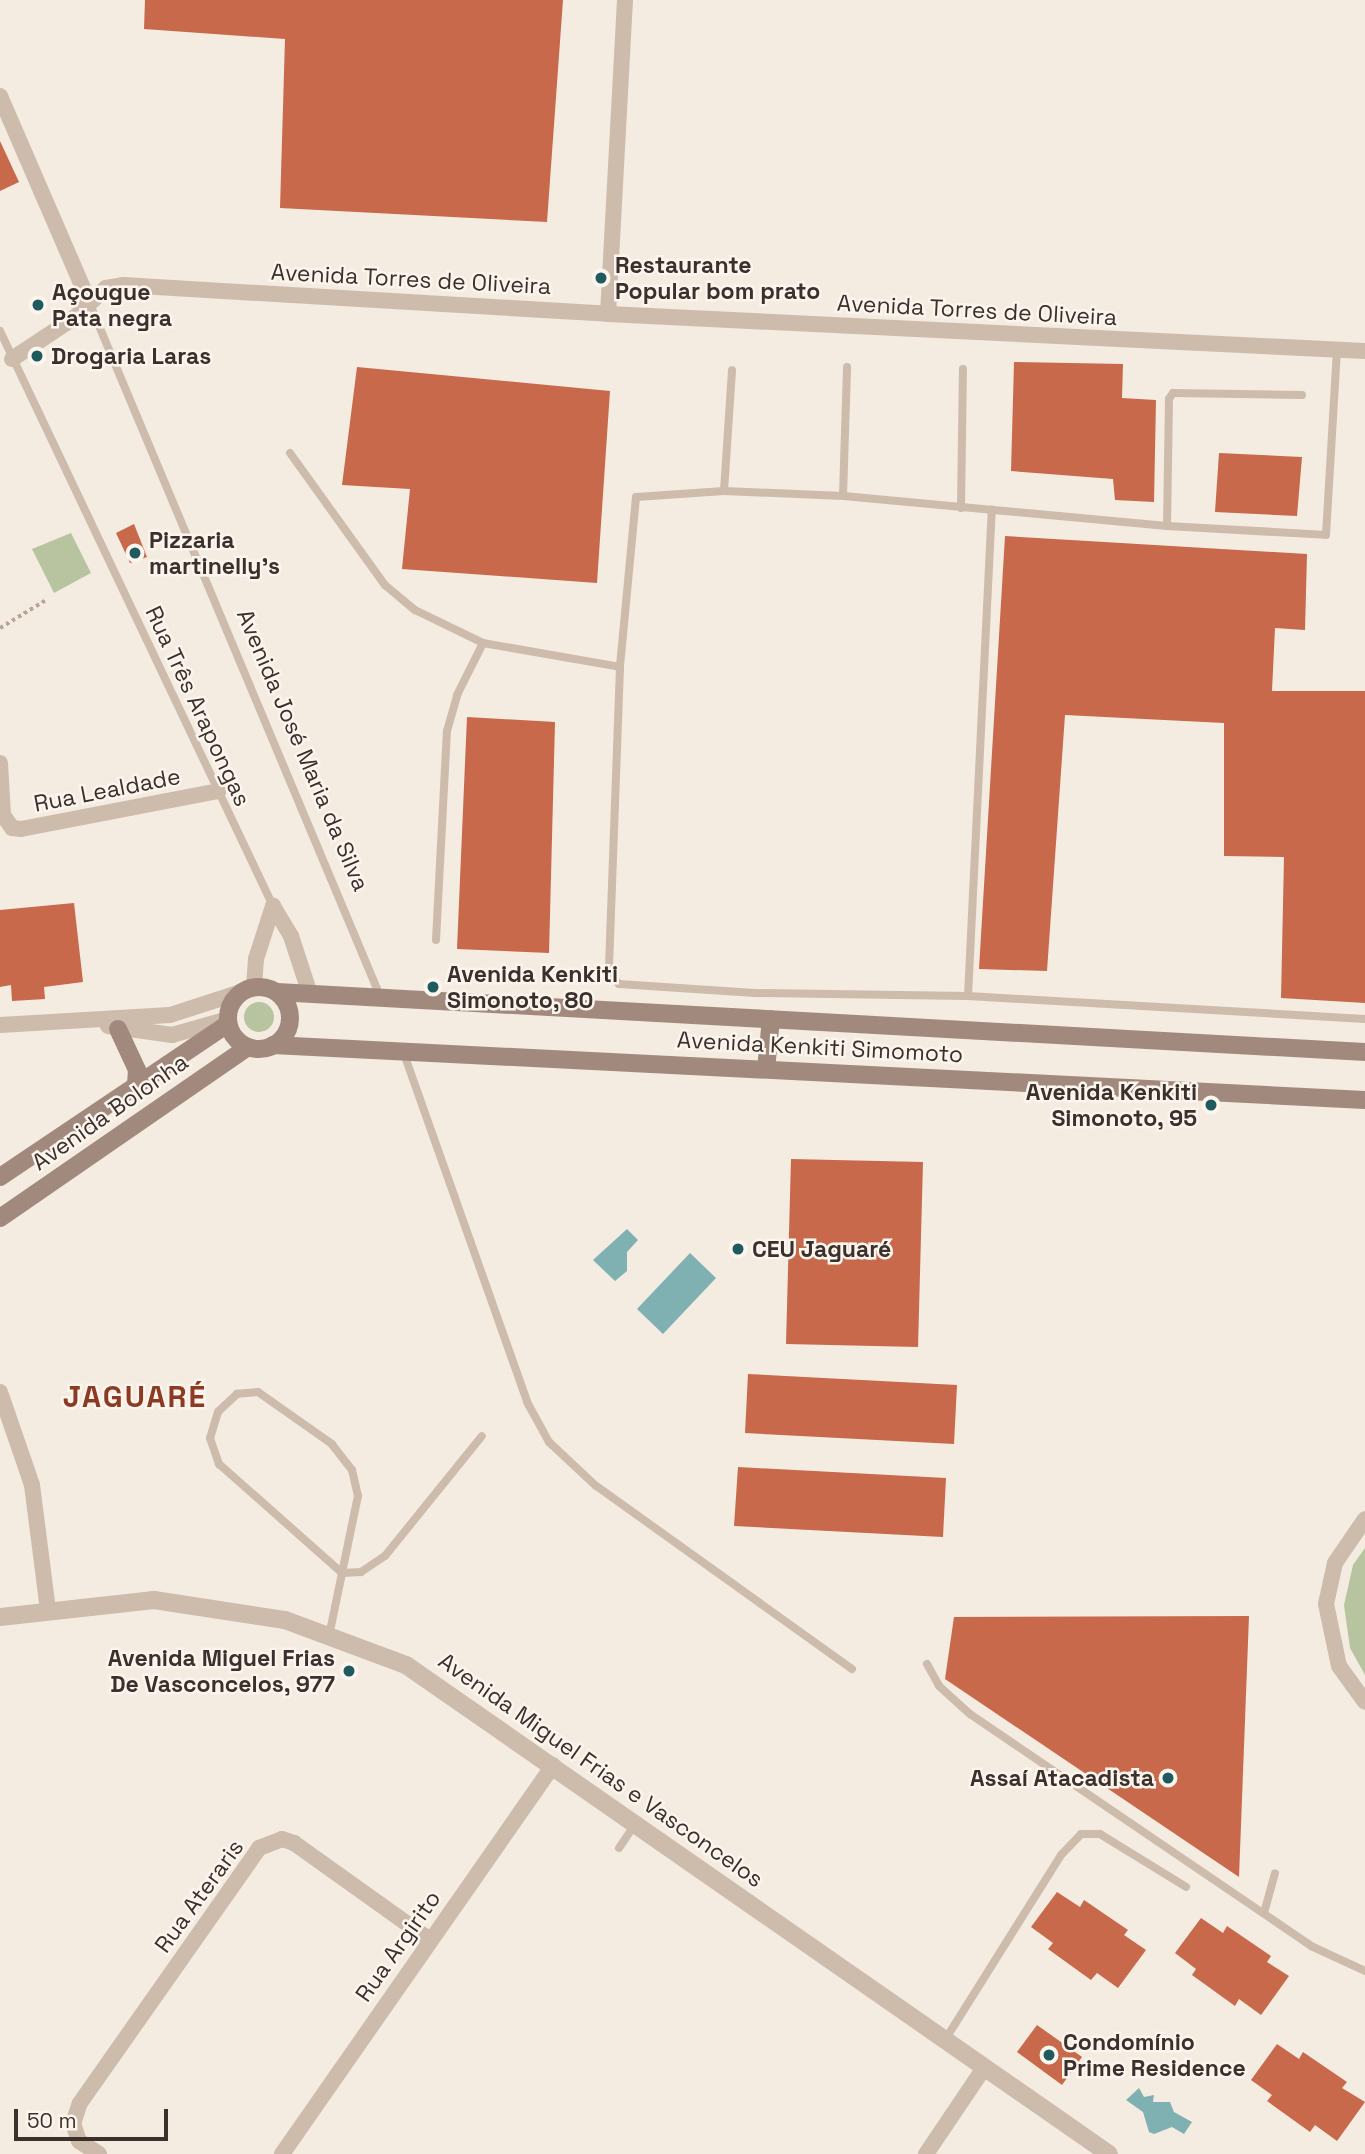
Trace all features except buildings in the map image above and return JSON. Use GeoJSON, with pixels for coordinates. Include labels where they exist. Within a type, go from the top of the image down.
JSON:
{"type":"FeatureCollection","features":[{"type":"Feature","properties":{"kind":"main road"},"geometry":{"type":"LineString","coordinates":[[248,990],[277,992],[287,1004],[290,1022],[273,1045],[248,1047],[233,1035],[228,1021],[230,1006],[248,990]]}},
{"type":"Feature","properties":{"kind":"main road","name":"Avenida Kenkiti Simomoto"},"geometry":{"type":"LineString","coordinates":[[277,992],[1365,1052]]}},
{"type":"Feature","properties":{"kind":"main road"},"geometry":{"type":"LineString","coordinates":[[766,1069],[771,1019]]}},
{"type":"Feature","properties":{"kind":"main road","name":"Avenida Bolonha"},"geometry":{"type":"LineString","coordinates":[[0,1177],[228,1021]]}},
{"type":"Feature","properties":{"kind":"main road"},"geometry":{"type":"LineString","coordinates":[[118,1029],[136,1070],[136,1083]]}},
{"type":"Feature","properties":{"kind":"main road","name":"Avenida Kenkiti Simomoto"},"geometry":{"type":"LineString","coordinates":[[273,1045],[1365,1100]]}},
{"type":"Feature","properties":{"kind":"main road","name":"Avenida Bolonha"},"geometry":{"type":"LineString","coordinates":[[0,1218],[248,1047]]}},
{"type":"Feature","properties":{"kind":"street"},"geometry":{"type":"LineString","coordinates":[[608,314],[625,0]]}},
{"type":"Feature","properties":{"kind":"street","name":"Avenida José Maria da Silva"},"geometry":{"type":"LineString","coordinates":[[0,96],[89,302]]}},
{"type":"Feature","properties":{"kind":"street","name":"Avenida Torres de Oliveira"},"geometry":{"type":"LineString","coordinates":[[12,359],[75,318],[107,288],[123,285],[608,314],[1365,351]]}},
{"type":"Feature","properties":{"kind":"street","name":"Rua Lealdade"},"geometry":{"type":"LineString","coordinates":[[0,763],[6,823],[28,830],[218,792]]}},
{"type":"Feature","properties":{"kind":"street"},"geometry":{"type":"LineString","coordinates":[[0,1025],[186,1013],[248,990],[273,906]]}},
{"type":"Feature","properties":{"kind":"street"},"geometry":{"type":"LineString","coordinates":[[273,906],[291,936],[310,994]]}},
{"type":"Feature","properties":{"kind":"street"},"geometry":{"type":"LineString","coordinates":[[89,1020],[118,1029],[172,1035],[228,1021]]}},
{"type":"Feature","properties":{"kind":"street"},"geometry":{"type":"LineString","coordinates":[[0,1392],[32,1485],[48,1610]]}},
{"type":"Feature","properties":{"kind":"street"},"geometry":{"type":"LineString","coordinates":[[1365,1519],[1335,1563],[1326,1604],[1327,1625],[1339,1666],[1365,1702]]}},
{"type":"Feature","properties":{"kind":"street","name":"Avenida Miguel Frias e Vasconcelos"},"geometry":{"type":"LineString","coordinates":[[0,1617],[154,1600],[285,1620],[405,1665],[553,1765],[1109,2154]]}},
{"type":"Feature","properties":{"kind":"street","name":"Rua Argirito"},"geometry":{"type":"LineString","coordinates":[[282,2154],[553,1765]]}},
{"type":"Feature","properties":{"kind":"street","name":"Rua Ateraris"},"geometry":{"type":"LineString","coordinates":[[99,2154],[79,2141],[73,2124],[80,2103],[259,1848],[282,1839],[294,1843],[430,1940]]}},
{"type":"Feature","properties":{"kind":"street"},"geometry":{"type":"LineString","coordinates":[[926,2154],[984,2068]]}},
{"type":"Feature","properties":{"kind":"lane","name":"Avenida José Maria da Silva"},"geometry":{"type":"LineString","coordinates":[[89,302],[381,998]]}},
{"type":"Feature","properties":{"kind":"lane","name":"Rua Três Arapongas"},"geometry":{"type":"LineString","coordinates":[[0,331],[273,906]]}},
{"type":"Feature","properties":{"kind":"lane"},"geometry":{"type":"LineString","coordinates":[[1338,351],[1326,535],[1167,526],[843,496],[724,491],[633,500],[620,667],[608,968],[612,981],[755,993],[968,996],[1365,1020]]}},
{"type":"Feature","properties":{"kind":"lane"},"geometry":{"type":"LineString","coordinates":[[843,496],[847,367]]}},
{"type":"Feature","properties":{"kind":"lane"},"geometry":{"type":"LineString","coordinates":[[961,508],[963,369]]}},
{"type":"Feature","properties":{"kind":"lane"},"geometry":{"type":"LineString","coordinates":[[724,491],[733,370]]}},
{"type":"Feature","properties":{"kind":"lane"},"geometry":{"type":"LineString","coordinates":[[1167,526],[1169,400],[1173,393],[1302,395]]}},
{"type":"Feature","properties":{"kind":"lane"},"geometry":{"type":"LineString","coordinates":[[290,453],[385,585],[443,628],[483,643],[620,667]]}},
{"type":"Feature","properties":{"kind":"lane"},"geometry":{"type":"LineString","coordinates":[[968,996],[992,510]]}},
{"type":"Feature","properties":{"kind":"lane"},"geometry":{"type":"LineString","coordinates":[[436,940],[447,732],[457,695],[483,643]]}},
{"type":"Feature","properties":{"kind":"lane"},"geometry":{"type":"LineString","coordinates":[[403,1051],[527,1402],[549,1442],[595,1485],[852,1669]]}},
{"type":"Feature","properties":{"kind":"lane"},"geometry":{"type":"LineString","coordinates":[[329,1636],[342,1573],[358,1496],[352,1470],[332,1444],[258,1392],[237,1394],[218,1412],[210,1438],[219,1464],[342,1573],[361,1572],[386,1556],[482,1436]]}},
{"type":"Feature","properties":{"kind":"lane"},"geometry":{"type":"LineString","coordinates":[[927,1664],[939,1686],[970,1714],[1311,1946],[1365,1971]]}},
{"type":"Feature","properties":{"kind":"lane"},"geometry":{"type":"LineString","coordinates":[[619,1848],[636,1824]]}},
{"type":"Feature","properties":{"kind":"lane"},"geometry":{"type":"LineString","coordinates":[[945,2040],[1061,1855],[1081,1834],[1100,1834],[1186,1887]]}},
{"type":"Feature","properties":{"kind":"lane"},"geometry":{"type":"LineString","coordinates":[[1264,1913],[1275,1874]]}},
{"type":"Feature","properties":{"kind":"path"},"geometry":{"type":"LineString","coordinates":[[0,628],[46,600]]}},
{"type":"Feature","properties":{"kind":"green space"},"geometry":{"type":"Polygon","coordinates":[[[71,533],[91,573],[54,593],[32,549],[71,533]]]}},
{"type":"Feature","properties":{"kind":"green space"},"geometry":{"type":"Polygon","coordinates":[[[259,1002],[270,1006],[274,1017],[270,1028],[259,1032],[248,1028],[244,1017],[248,1006],[259,1002]]]}},
{"type":"Feature","properties":{"kind":"green space"},"geometry":{"type":"Polygon","coordinates":[[[1365,1548],[1365,1675],[1350,1648],[1344,1605],[1353,1565],[1365,1548]]]}},
{"type":"Feature","properties":{"kind":"water"},"geometry":{"type":"Polygon","coordinates":[[[627,1229],[638,1240],[627,1252],[627,1271],[615,1281],[593,1260],[627,1229]]]}},
{"type":"Feature","properties":{"kind":"water"},"geometry":{"type":"Polygon","coordinates":[[[690,1253],[716,1278],[663,1334],[637,1309],[690,1253]]]}},
{"type":"Feature","properties":{"kind":"water"},"geometry":{"type":"Polygon","coordinates":[[[1139,2088],[1144,2097],[1154,2095],[1153,2102],[1170,2102],[1174,2112],[1192,2122],[1184,2134],[1172,2127],[1154,2134],[1149,2132],[1143,2112],[1126,2100],[1139,2088]]]}},
{"type":"Feature","properties":{"kind":"place","name":"Restaurante Popular bom prato"},"geometry":{"type":"Point","coordinates":[601,278]}},
{"type":"Feature","properties":{"kind":"place","name":"Açougue Pata negra"},"geometry":{"type":"Point","coordinates":[38,305]}},
{"type":"Feature","properties":{"kind":"place","name":"Drogaria Laras"},"geometry":{"type":"Point","coordinates":[37,356]}},
{"type":"Feature","properties":{"kind":"place","name":"Pizzaria martinelly's"},"geometry":{"type":"Point","coordinates":[135,553]}},
{"type":"Feature","properties":{"kind":"place","name":"Avenida Kenkiti Simonoto, 80"},"geometry":{"type":"Point","coordinates":[433,987]}},
{"type":"Feature","properties":{"kind":"place","name":"Avenida Kenkiti Simonoto, 95"},"geometry":{"type":"Point","coordinates":[1211,1105]}},
{"type":"Feature","properties":{"kind":"place","name":"CEU Jaguaré"},"geometry":{"type":"Point","coordinates":[738,1249]}},
{"type":"Feature","properties":{"kind":"place","name":"Avenida Miguel Frias De Vasconcelos, 977"},"geometry":{"type":"Point","coordinates":[349,1671]}},
{"type":"Feature","properties":{"kind":"place","name":"Assaí Atacadista"},"geometry":{"type":"Point","coordinates":[1168,1778]}},
{"type":"Feature","properties":{"kind":"place","name":"Condomínio Prime Residence"},"geometry":{"type":"Point","coordinates":[1049,2055]}},
{"type":"Feature","properties":{"kind":"district","name":"JAGUARÉ"},"geometry":{"type":"Point","coordinates":[135,1397]}}]}
